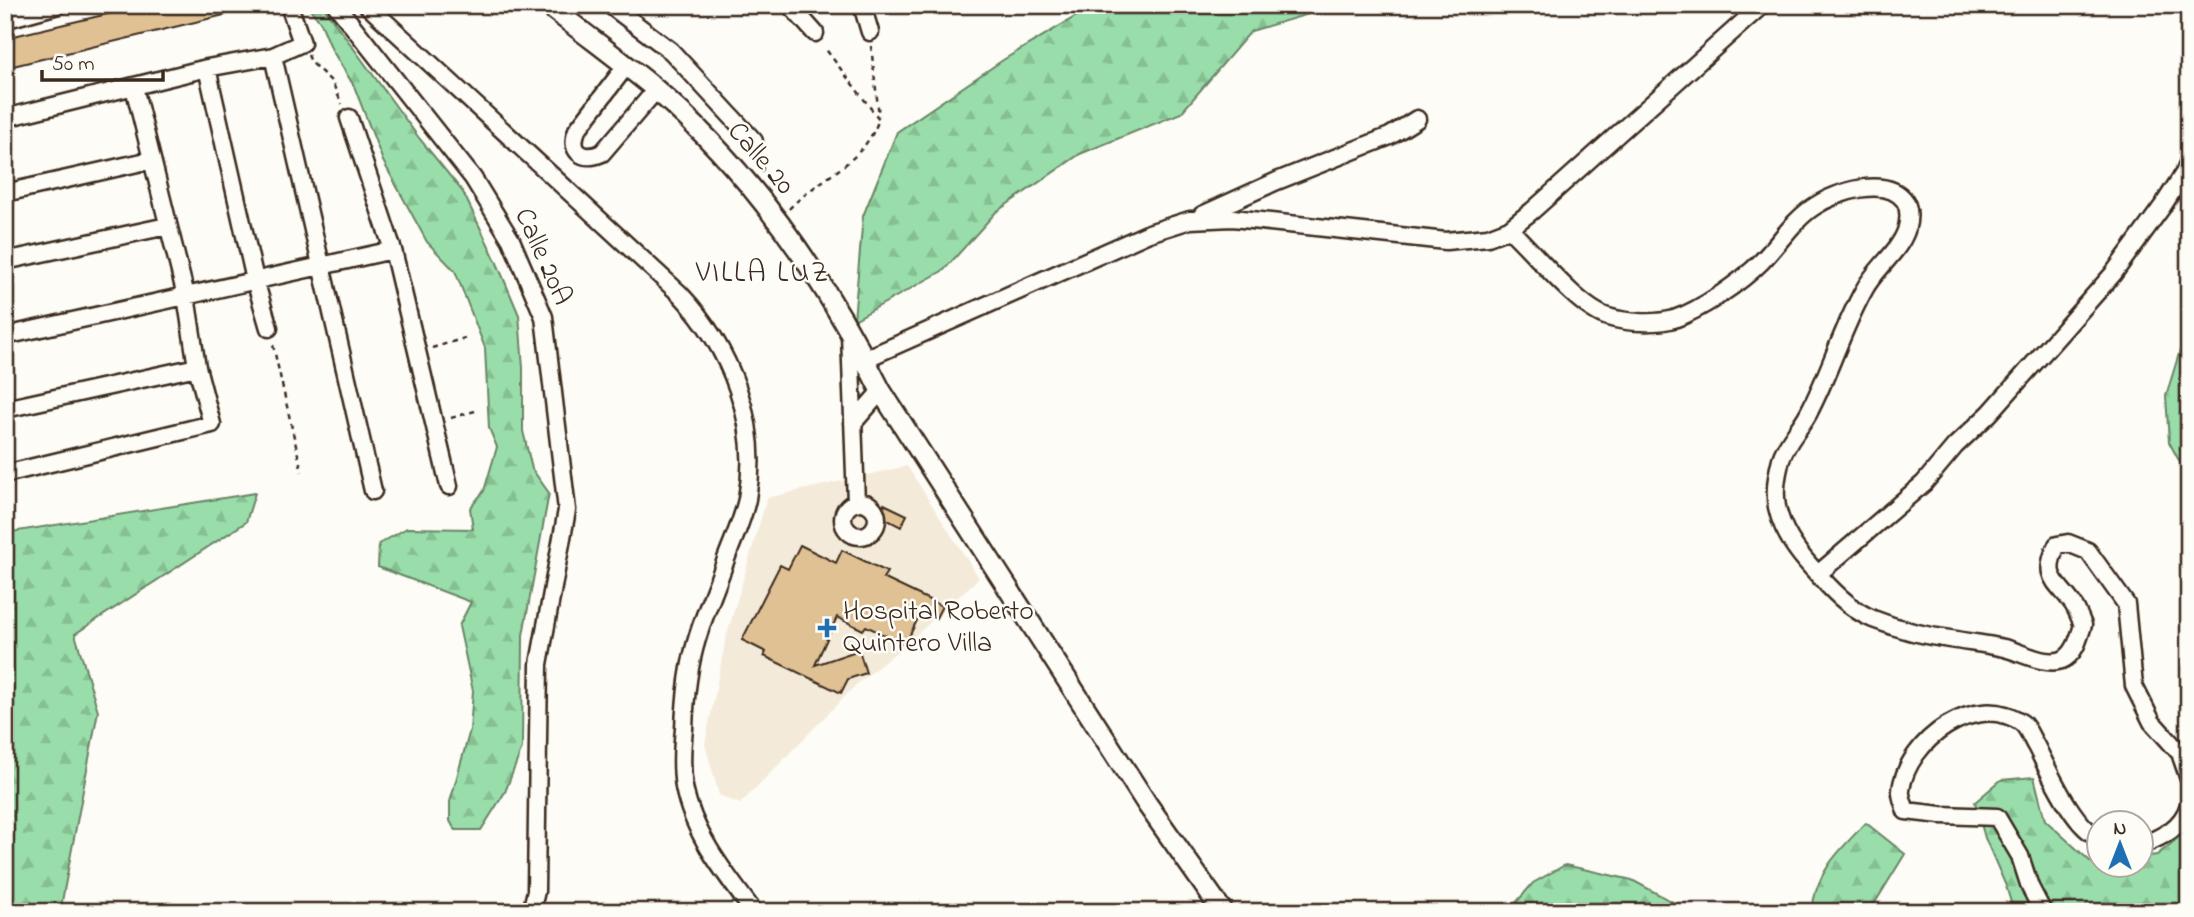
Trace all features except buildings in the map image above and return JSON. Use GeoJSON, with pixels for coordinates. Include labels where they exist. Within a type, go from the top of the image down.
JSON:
{"type":"FeatureCollection","features":[{"type":"Feature","properties":{"kind":"main road","name":"Calle 20"},"geometry":{"type":"LineString","coordinates":[[548,5],[656,90],[708,141],[778,222],[850,331],[881,391],[1147,804],[1223,912]]}},
{"type":"Feature","properties":{"kind":"street"},"geometry":{"type":"LineString","coordinates":[[7,19],[58,5]]}},
{"type":"Feature","properties":{"kind":"street"},"geometry":{"type":"LineString","coordinates":[[5,118],[207,68],[273,56],[302,43],[289,5]]}},
{"type":"Feature","properties":{"kind":"street","name":"Calle 20A"},"geometry":{"type":"LineString","coordinates":[[336,5],[473,178],[511,240],[544,317],[567,510],[539,664],[537,891],[531,912]]}},
{"type":"Feature","properties":{"kind":"street"},"geometry":{"type":"LineString","coordinates":[[366,5],[680,293],[713,336],[737,382],[749,449],[747,501],[696,640],[686,691],[682,753],[684,787],[694,821],[727,877],[754,912]]}},
{"type":"Feature","properties":{"kind":"street"},"geometry":{"type":"LineString","coordinates":[[610,5],[671,51],[754,141]]}},
{"type":"Feature","properties":{"kind":"street"},"geometry":{"type":"LineString","coordinates":[[790,5],[815,33]]}},
{"type":"Feature","properties":{"kind":"street"},"geometry":{"type":"LineString","coordinates":[[862,5],[870,32]]}},
{"type":"Feature","properties":{"kind":"street"},"geometry":{"type":"LineString","coordinates":[[1190,220],[1233,218],[1446,242],[1488,237],[1509,229],[1532,211],[1762,5]]}},
{"type":"Feature","properties":{"kind":"street"},"geometry":{"type":"LineString","coordinates":[[273,56],[373,491]]}},
{"type":"Feature","properties":{"kind":"street"},"geometry":{"type":"LineString","coordinates":[[626,66],[577,130],[573,140],[576,149],[583,156],[592,158],[602,153],[656,90]]}},
{"type":"Feature","properties":{"kind":"street"},"geometry":{"type":"LineString","coordinates":[[207,68],[255,280],[269,328]]}},
{"type":"Feature","properties":{"kind":"street"},"geometry":{"type":"LineString","coordinates":[[5,474],[212,425],[197,367],[186,296],[134,87]]}},
{"type":"Feature","properties":{"kind":"street"},"geometry":{"type":"LineString","coordinates":[[349,118],[393,250],[449,486]]}},
{"type":"Feature","properties":{"kind":"street"},"geometry":{"type":"LineString","coordinates":[[865,359],[1149,233],[1190,220],[1277,181],[1390,136],[1417,119]]}},
{"type":"Feature","properties":{"kind":"street"},"geometry":{"type":"LineString","coordinates":[[5,193],[151,160]]}},
{"type":"Feature","properties":{"kind":"street"},"geometry":{"type":"LineString","coordinates":[[1818,575],[1924,483],[1955,446],[1990,413],[2113,274],[2162,207],[2184,173],[2189,160]]}},
{"type":"Feature","properties":{"kind":"street"},"geometry":{"type":"LineString","coordinates":[[1509,229],[1588,306],[1606,317],[1647,321],[1672,320],[1691,312],[1758,265],[1794,224],[1815,206],[1839,194],[1863,188],[1885,189],[1897,193],[1905,202],[1908,223],[1905,234],[1866,286],[1809,413],[1782,454],[1775,484],[1783,529],[1798,553],[1818,575],[1843,599],[1871,618],[1945,639],[2004,648],[2051,662],[2066,659],[2076,646],[2082,625],[2073,604],[2059,590],[2050,573],[2050,558],[2057,545],[2068,543],[2088,551],[2126,604],[2134,686],[2151,722],[2180,753],[2189,779]]}},
{"type":"Feature","properties":{"kind":"street"},"geometry":{"type":"LineString","coordinates":[[5,261],[167,226]]}},
{"type":"Feature","properties":{"kind":"street"},"geometry":{"type":"LineString","coordinates":[[5,336],[393,250]]}},
{"type":"Feature","properties":{"kind":"street"},"geometry":{"type":"LineString","coordinates":[[850,331],[856,503]]}},
{"type":"Feature","properties":{"kind":"street"},"geometry":{"type":"LineString","coordinates":[[5,409],[197,367]]}},
{"type":"Feature","properties":{"kind":"street"},"geometry":{"type":"LineString","coordinates":[[853,423],[881,391]]}},
{"type":"Feature","properties":{"kind":"street"},"geometry":{"type":"LineString","coordinates":[[2043,912],[2029,887],[2020,856],[1997,817],[1906,811],[1900,792],[1908,767],[1928,738],[1967,714],[2001,714],[2024,724],[2066,804],[2086,829]]}},
{"type":"Feature","properties":{"kind":"street"},"geometry":{"type":"LineString","coordinates":[[2156,840],[2166,836],[2186,816],[2189,805]]}},
{"type":"Feature","properties":{"kind":"path"},"geometry":{"type":"LineString","coordinates":[[778,222],[792,206],[836,173],[873,136],[879,119],[870,32]]}},
{"type":"Feature","properties":{"kind":"path"},"geometry":{"type":"LineString","coordinates":[[815,33],[879,119]]}},
{"type":"Feature","properties":{"kind":"path"},"geometry":{"type":"LineString","coordinates":[[302,43],[311,62],[332,82],[349,118]]}},
{"type":"Feature","properties":{"kind":"path"},"geometry":{"type":"LineString","coordinates":[[269,328],[302,472]]}},
{"type":"Feature","properties":{"kind":"path"},"geometry":{"type":"LineString","coordinates":[[418,352],[465,338]]}},
{"type":"Feature","properties":{"kind":"path"},"geometry":{"type":"LineString","coordinates":[[434,423],[475,411]]}},
{"type":"Feature","properties":{"kind":"shaded area","name":"Hospital Roberto Quintero Villa"},"geometry":{"type":"Polygon","coordinates":[[[907,466],[979,578],[857,684],[740,804],[719,795],[705,744],[726,638],[767,498],[907,466]]]}},
{"type":"Feature","properties":{"kind":"green space"},"geometry":{"type":"Polygon","coordinates":[[[307,5],[322,5],[419,138],[463,192],[519,315],[523,368],[523,431],[532,469],[549,493],[523,635],[522,748],[505,792],[481,830],[455,830],[450,821],[450,802],[470,730],[473,691],[459,626],[471,602],[378,567],[379,544],[407,528],[473,529],[470,508],[484,491],[497,447],[489,428],[485,348],[455,271],[427,242],[383,161],[354,86],[332,50],[321,23],[307,5]]]}},
{"type":"Feature","properties":{"kind":"green space"},"geometry":{"type":"Polygon","coordinates":[[[1095,5],[1339,5],[1251,31],[1181,113],[1080,154],[996,212],[944,270],[854,320],[863,216],[897,132],[1003,60],[1095,5]]]}},
{"type":"Feature","properties":{"kind":"green space"},"geometry":{"type":"Polygon","coordinates":[[[2189,321],[2189,479],[2169,442],[2166,396],[2189,321]]]}},
{"type":"Feature","properties":{"kind":"green space"},"geometry":{"type":"Polygon","coordinates":[[[255,493],[246,522],[75,634],[98,711],[60,912],[5,912],[5,533],[255,493]]]}},
{"type":"Feature","properties":{"kind":"green space"},"geometry":{"type":"Polygon","coordinates":[[[2034,777],[2045,820],[2086,858],[2086,878],[2156,878],[2156,855],[2189,829],[2189,912],[2014,912],[1985,838],[1975,802],[2001,780],[2034,777]]]}},
{"type":"Feature","properties":{"kind":"green space"},"geometry":{"type":"Polygon","coordinates":[[[1866,823],[1905,854],[1873,906],[1875,912],[1812,912],[1823,874],[1866,823]]]}},
{"type":"Feature","properties":{"kind":"green space"},"geometry":{"type":"Polygon","coordinates":[[[1565,865],[1632,880],[1691,912],[1508,912],[1533,883],[1565,865]]]}},
{"type":"Feature","properties":{"kind":"place","name":"Hospital Roberto Quintero Villa"},"geometry":{"type":"Point","coordinates":[827,628]}},
{"type":"Feature","properties":{"kind":"district","name":"VILLA LUZ"},"geometry":{"type":"Point","coordinates":[763,274]}}]}
